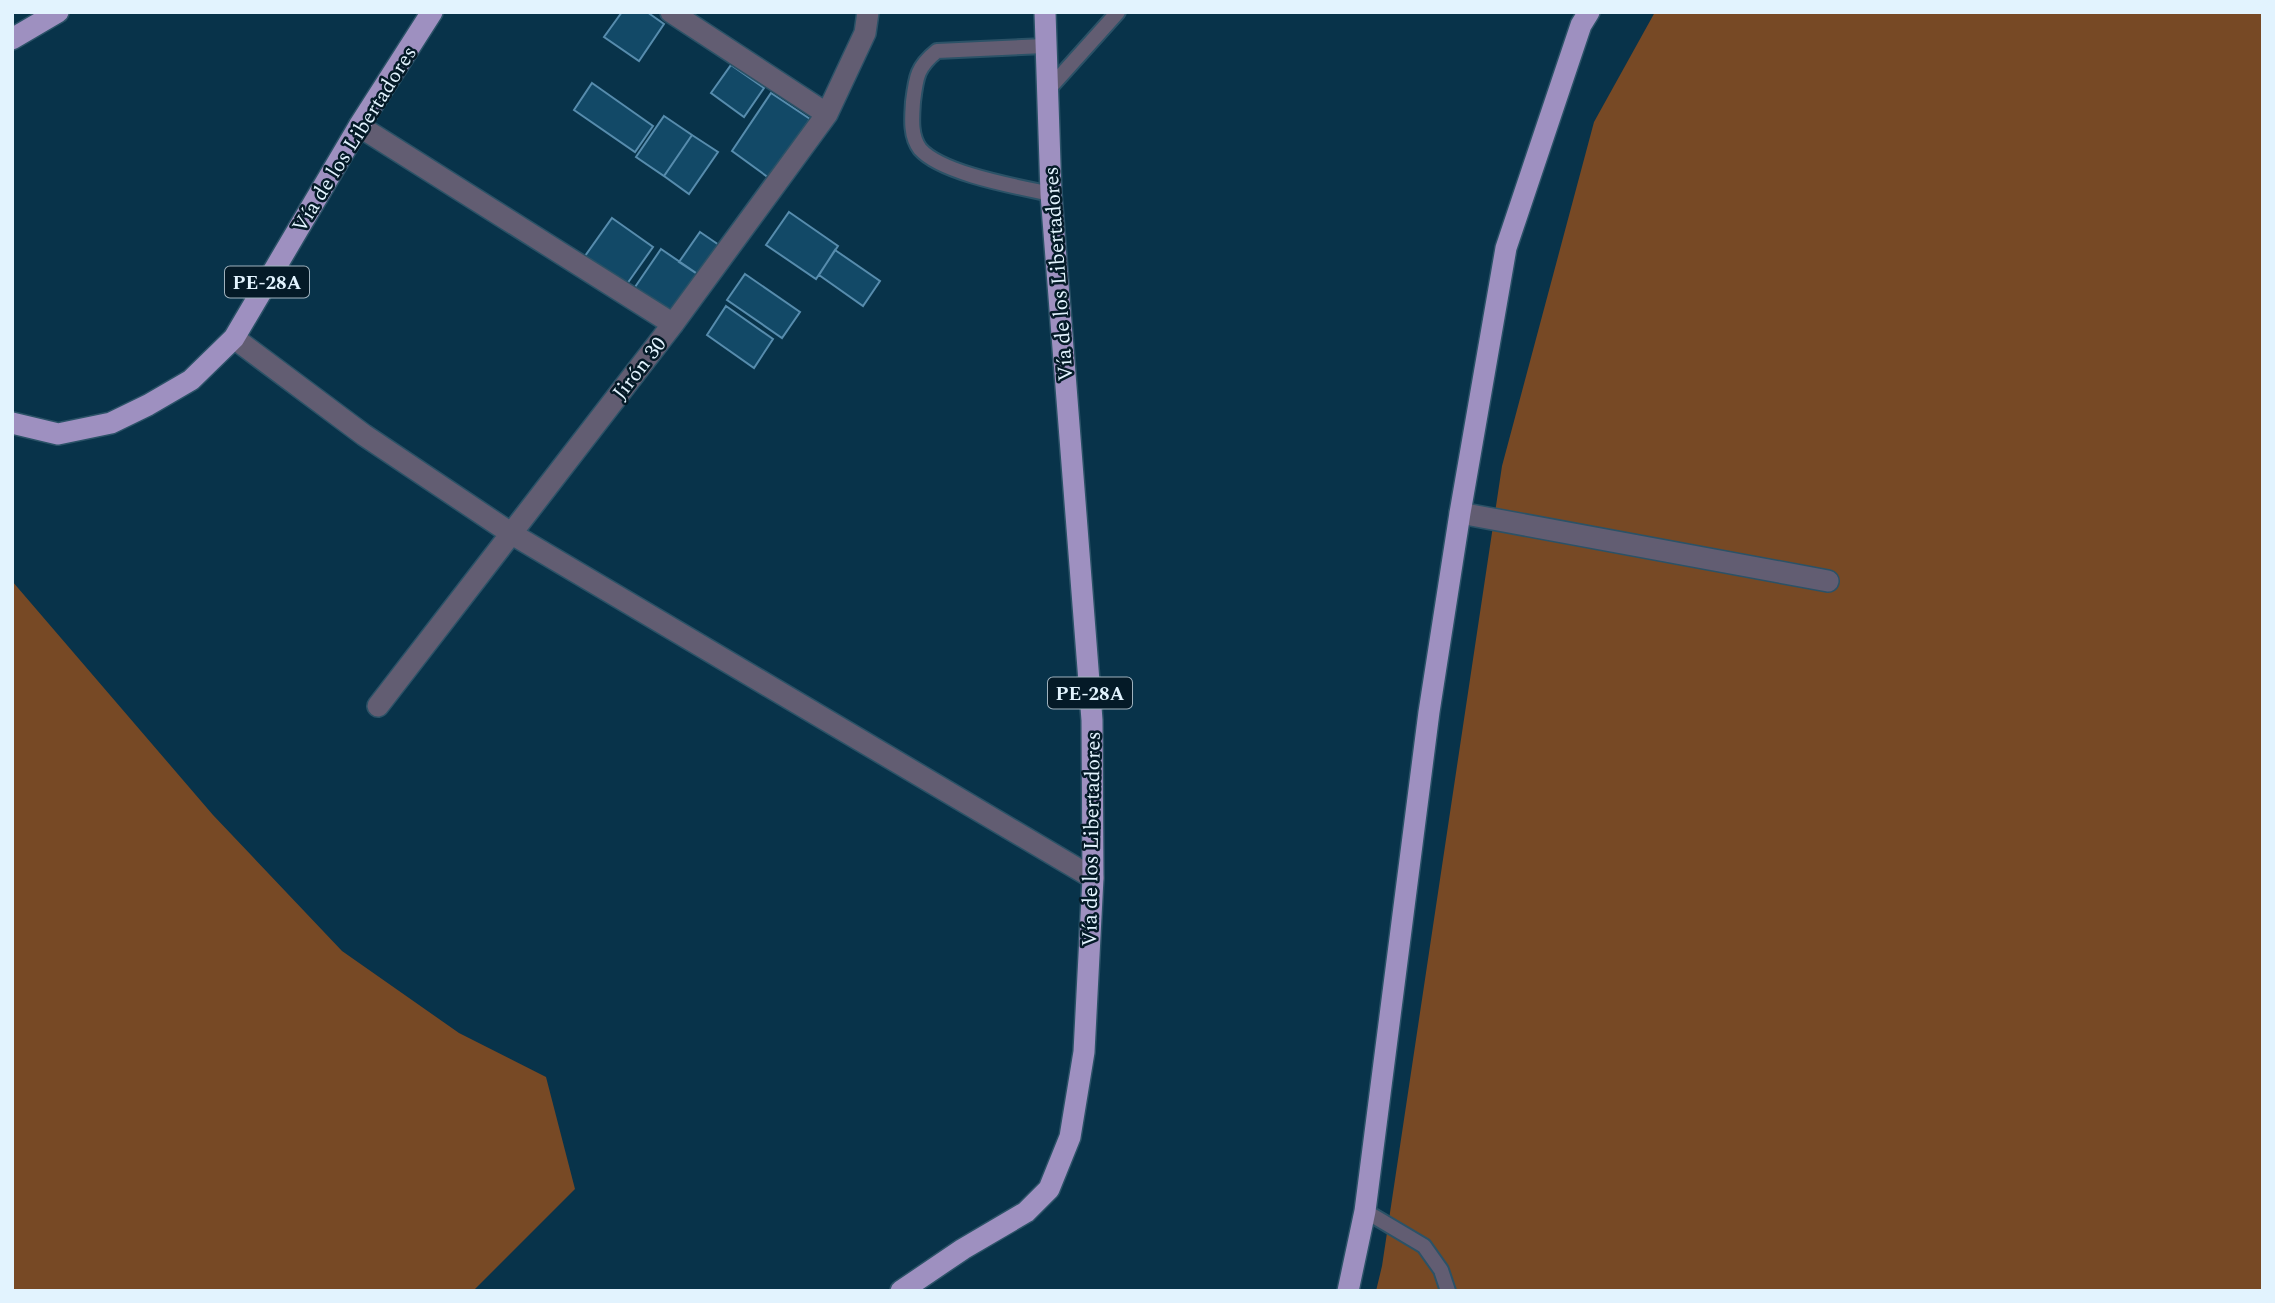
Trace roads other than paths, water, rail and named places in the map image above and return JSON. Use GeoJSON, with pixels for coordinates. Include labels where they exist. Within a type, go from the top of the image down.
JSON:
{"type":"FeatureCollection","features":[{"type":"Feature","properties":{"kind":"highway"},"geometry":{"type":"LineString","coordinates":[[12,39],[58,12]]}},
{"type":"Feature","properties":{"kind":"highway","name":"Vía de los Libertadores"},"geometry":{"type":"LineString","coordinates":[[12,423],[58,434],[111,423],[191,380],[234,338],[359,125],[432,12]]}},
{"type":"Feature","properties":{"kind":"highway","name":"Vía de los Libertadores"},"geometry":{"type":"LineString","coordinates":[[901,1291],[1026,1212],[1049,1189],[1070,1137],[1084,1052],[1093,878],[1092,720],[1051,194],[1045,12]]}},
{"type":"Feature","properties":{"kind":"highway"},"geometry":{"type":"LineString","coordinates":[[1348,1291],[1365,1211],[1427,726],[1460,513],[1506,248],[1581,26],[1589,12]]}},
{"type":"Feature","properties":{"kind":"street"},"geometry":{"type":"LineString","coordinates":[[671,12],[827,114]]}},
{"type":"Feature","properties":{"kind":"street","name":"Jirón 30"},"geometry":{"type":"LineString","coordinates":[[379,706],[673,324],[827,114],[865,33],[868,12]]}},
{"type":"Feature","properties":{"kind":"street"},"geometry":{"type":"LineString","coordinates":[[359,125],[673,324]]}},
{"type":"Feature","properties":{"kind":"street"},"geometry":{"type":"LineString","coordinates":[[234,338],[364,435],[512,534],[1093,878]]}},
{"type":"Feature","properties":{"kind":"street"},"geometry":{"type":"LineString","coordinates":[[1460,513],[1828,581]]}},
{"type":"Feature","properties":{"kind":"lane"},"geometry":{"type":"LineString","coordinates":[[1047,91],[1118,12]]}},
{"type":"Feature","properties":{"kind":"lane"},"geometry":{"type":"LineString","coordinates":[[1045,46],[937,51],[924,61],[916,77],[911,122],[918,147],[931,158],[981,179],[1051,194]]}},
{"type":"Feature","properties":{"kind":"lane"},"geometry":{"type":"LineString","coordinates":[[1365,1211],[1423,1246],[1441,1270],[1448,1291]]}}]}
